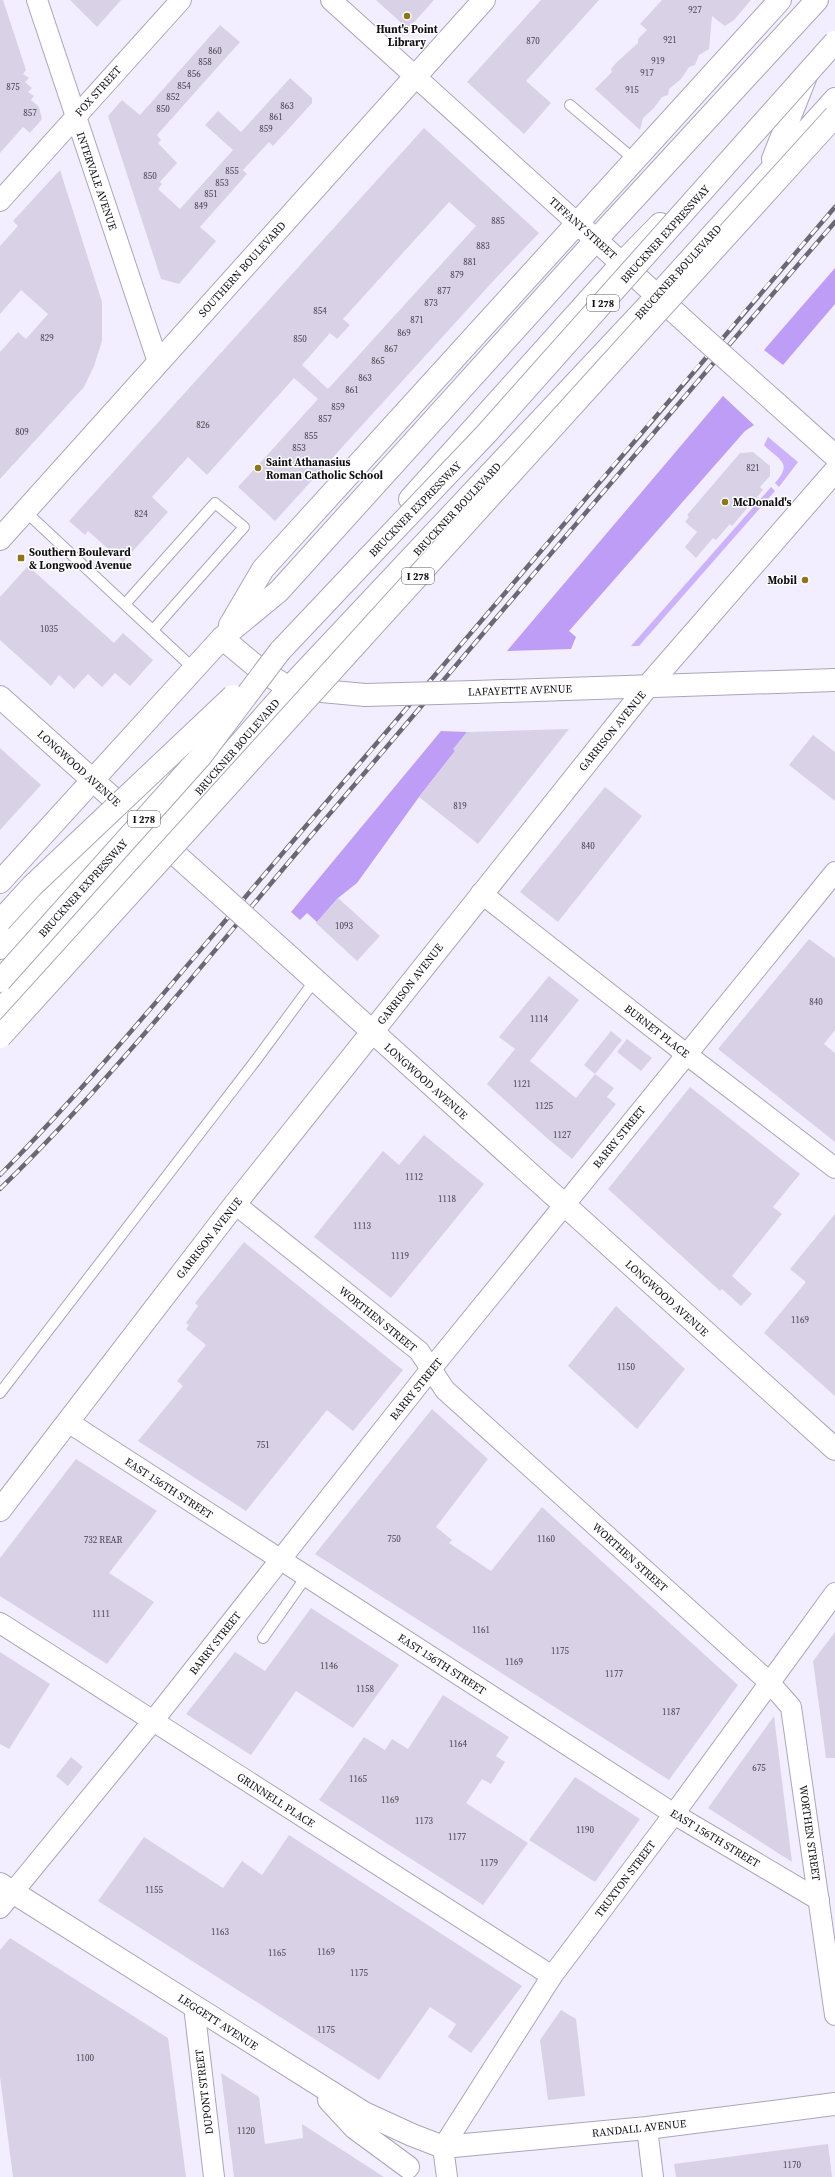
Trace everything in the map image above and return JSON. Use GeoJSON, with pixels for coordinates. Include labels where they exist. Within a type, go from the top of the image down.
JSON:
{"type":"FeatureCollection","features":[{"type":"Feature","properties":{"kind":"main road","name":"SOUTHERN BOULEVARD"},"geometry":{"type":"LineString","coordinates":[[0,538],[484,0]]}},
{"type":"Feature","properties":{"kind":"main road"},"geometry":{"type":"LineString","coordinates":[[222,638],[263,569],[636,161],[780,0]]}},
{"type":"Feature","properties":{"kind":"main road"},"geometry":{"type":"LineString","coordinates":[[0,882],[222,638],[279,591],[596,240],[817,0]]}},
{"type":"Feature","properties":{"kind":"main road"},"geometry":{"type":"LineString","coordinates":[[0,948],[60,882],[130,814],[258,668],[622,263],[808,73],[835,43]]}},
{"type":"Feature","properties":{"kind":"main road","name":"BRUCKNER EXPRESSWAY"},"geometry":{"type":"LineString","coordinates":[[0,981],[201,756],[280,651],[488,433],[835,43]]}},
{"type":"Feature","properties":{"kind":"main road"},"geometry":{"type":"LineString","coordinates":[[768,173],[808,73]]}},
{"type":"Feature","properties":{"kind":"main road","name":"BRUCKNER BOULEVARD"},"geometry":{"type":"LineString","coordinates":[[0,1011],[93,905],[157,838],[289,688],[658,296],[835,99]]}},
{"type":"Feature","properties":{"kind":"main road","name":"I 278"},"geometry":{"type":"LineString","coordinates":[[0,1037],[835,116]]}},
{"type":"Feature","properties":{"kind":"main road","name":"TIFFANY STREET"},"geometry":{"type":"LineString","coordinates":[[578,224],[835,456]]}},
{"type":"Feature","properties":{"kind":"main road","name":"GARRISON AVENUE"},"geometry":{"type":"LineString","coordinates":[[0,1510],[235,1204],[481,893],[647,687],[835,471]]}},
{"type":"Feature","properties":{"kind":"main road","name":"LAFAYETTE AVENUE"},"geometry":{"type":"LineString","coordinates":[[222,638],[258,668],[289,688],[365,695],[835,680]]}},
{"type":"Feature","properties":{"kind":"main road"},"geometry":{"type":"LineString","coordinates":[[0,921],[32,886],[280,651]]}},
{"type":"Feature","properties":{"kind":"main road","name":"LONGWOOD AVENUE"},"geometry":{"type":"LineString","coordinates":[[0,697],[564,1206],[826,1433],[835,1449]]}},
{"type":"Feature","properties":{"kind":"main road","name":"LEGGETT AVENUE"},"geometry":{"type":"LineString","coordinates":[[4,1895],[194,2006],[314,2083],[364,2113],[412,2135],[443,2146]]}},
{"type":"Feature","properties":{"kind":"main road"},"geometry":{"type":"LineString","coordinates":[[314,2083],[355,2128],[409,2172]]}},
{"type":"Feature","properties":{"kind":"main road","name":"RANDALL AVENUE"},"geometry":{"type":"LineString","coordinates":[[443,2146],[647,2128],[835,2104]]}},
{"type":"Feature","properties":{"kind":"street","name":"INTERVALE AVENUE"},"geometry":{"type":"LineString","coordinates":[[37,0],[158,362]]}},
{"type":"Feature","properties":{"kind":"street","name":"FOX STREET"},"geometry":{"type":"LineString","coordinates":[[0,200],[181,0]]}},
{"type":"Feature","properties":{"kind":"street","name":"TIFFANY STREET"},"geometry":{"type":"LineString","coordinates":[[331,0],[578,224]]}},
{"type":"Feature","properties":{"kind":"street","name":"BARRY STREET"},"geometry":{"type":"LineString","coordinates":[[4,1895],[153,1721],[431,1369],[835,872]]}},
{"type":"Feature","properties":{"kind":"street","name":"BURNET PLACE"},"geometry":{"type":"LineString","coordinates":[[481,893],[686,1054],[835,1168]]}},
{"type":"Feature","properties":{"kind":"street","name":"WORTHEN STREET"},"geometry":{"type":"LineString","coordinates":[[235,1204],[419,1351],[445,1390],[769,1682],[791,1707],[819,1900],[829,1924],[835,2015]]}},
{"type":"Feature","properties":{"kind":"street","name":"EAST 156TH STREET"},"geometry":{"type":"LineString","coordinates":[[68,1422],[674,1814],[819,1900]]}},
{"type":"Feature","properties":{"kind":"street","name":"TRUXTON STREET"},"geometry":{"type":"LineString","coordinates":[[443,2146],[552,1976],[674,1814],[835,1593]]}},
{"type":"Feature","properties":{"kind":"street","name":"GRINNELL PLACE"},"geometry":{"type":"LineString","coordinates":[[0,1623],[552,1976]]}},
{"type":"Feature","properties":{"kind":"street","name":"DUPONT STREET"},"geometry":{"type":"LineString","coordinates":[[194,2006],[214,2177]]}},
{"type":"Feature","properties":{"kind":"street"},"geometry":{"type":"LineString","coordinates":[[647,2128],[653,2177]]}},
{"type":"Feature","properties":{"kind":"street"},"geometry":{"type":"LineString","coordinates":[[443,2146],[447,2177]]}},
{"type":"Feature","properties":{"kind":"lane"},"geometry":{"type":"LineString","coordinates":[[570,105],[636,161]]}},
{"type":"Feature","properties":{"kind":"lane"},"geometry":{"type":"LineString","coordinates":[[125,604],[215,503],[244,527],[153,630]]}},
{"type":"Feature","properties":{"kind":"lane"},"geometry":{"type":"LineString","coordinates":[[25,511],[194,668]]}},
{"type":"Feature","properties":{"kind":"lane"},"geometry":{"type":"LineString","coordinates":[[0,1393],[256,1060],[315,980]]}},
{"type":"Feature","properties":{"kind":"lane"},"geometry":{"type":"LineString","coordinates":[[263,1638],[306,1577]]}},
{"type":"Feature","properties":{"kind":"shaded area"},"geometry":{"type":"Polygon","coordinates":[[[835,268],[835,304],[783,365],[764,350],[835,268]]]}},
{"type":"Feature","properties":{"kind":"shaded area"},"geometry":{"type":"Polygon","coordinates":[[[723,396],[754,425],[745,431],[569,631],[576,637],[571,649],[507,651],[723,396]]]}},
{"type":"Feature","properties":{"kind":"shaded area"},"geometry":{"type":"Polygon","coordinates":[[[768,437],[798,462],[779,487],[775,483],[781,476],[784,466],[779,458],[764,445],[768,437]]]}},
{"type":"Feature","properties":{"kind":"shaded area"},"geometry":{"type":"Polygon","coordinates":[[[771,487],[775,491],[639,646],[631,646],[771,487]]]}},
{"type":"Feature","properties":{"kind":"shaded area"},"geometry":{"type":"Polygon","coordinates":[[[441,731],[467,732],[454,749],[455,751],[419,797],[357,883],[338,898],[317,922],[307,913],[300,920],[291,912],[441,731]]]}},
{"type":"Feature","properties":{"kind":"building"},"geometry":{"type":"Polygon","coordinates":[[[0,0],[3,0],[26,70],[23,74],[29,78],[25,82],[32,88],[28,92],[34,96],[31,100],[39,107],[42,119],[30,133],[23,127],[0,153],[0,0]]]}},
{"type":"Feature","properties":{"kind":"building"},"geometry":{"type":"Polygon","coordinates":[[[70,0],[121,0],[97,27],[70,0]]]}},
{"type":"Feature","properties":{"kind":"building","name":"Hunt's Point Library"},"geometry":{"type":"Polygon","coordinates":[[[376,0],[434,0],[408,29],[376,0]]]}},
{"type":"Feature","properties":{"kind":"building"},"geometry":{"type":"Polygon","coordinates":[[[541,0],[599,0],[526,81],[551,103],[524,134],[467,82],[541,0]]]}},
{"type":"Feature","properties":{"kind":"building"},"geometry":{"type":"Polygon","coordinates":[[[662,0],[751,0],[734,20],[725,26],[712,16],[709,49],[699,55],[695,65],[689,67],[681,79],[669,89],[668,95],[662,97],[654,108],[643,118],[640,130],[595,89],[612,72],[611,69],[616,63],[638,43],[638,39],[647,30],[640,24],[662,0]]]}},
{"type":"Feature","properties":{"kind":"building"},"geometry":{"type":"Polygon","coordinates":[[[220,25],[240,42],[157,135],[161,140],[158,143],[177,163],[160,182],[162,184],[158,189],[180,209],[233,150],[205,125],[218,111],[241,132],[290,78],[312,98],[312,103],[273,146],[269,142],[243,170],[247,174],[200,227],[216,241],[179,284],[161,279],[108,116],[122,100],[140,115],[220,25]]]}},
{"type":"Feature","properties":{"kind":"building"},"geometry":{"type":"Polygon","coordinates":[[[424,128],[539,233],[496,278],[275,521],[238,487],[318,399],[294,378],[207,475],[188,457],[152,497],[168,512],[123,562],[88,531],[85,535],[69,521],[424,128]],[[449,202],[343,319],[350,325],[337,339],[330,333],[302,365],[328,389],[476,226],[449,202]]]}},
{"type":"Feature","properties":{"kind":"building"},"geometry":{"type":"Polygon","coordinates":[[[60,170],[102,302],[102,341],[94,366],[84,387],[0,479],[0,352],[18,332],[26,339],[48,314],[21,290],[0,314],[0,246],[18,226],[13,221],[60,170]]]}},
{"type":"Feature","properties":{"kind":"building","name":"McDonald's"},"geometry":{"type":"Polygon","coordinates":[[[753,452],[770,466],[770,476],[760,487],[763,490],[732,526],[730,524],[716,540],[713,538],[696,558],[685,547],[697,532],[685,522],[689,517],[687,515],[740,453],[753,452]]]}},
{"type":"Feature","properties":{"kind":"building"},"geometry":{"type":"Polygon","coordinates":[[[28,566],[114,643],[123,633],[153,660],[130,686],[115,673],[102,687],[88,674],[74,689],[59,675],[51,686],[0,640],[0,597],[28,566]]]}},
{"type":"Feature","properties":{"kind":"building"},"geometry":{"type":"Polygon","coordinates":[[[569,729],[478,844],[419,797],[455,751],[453,749],[467,732],[569,729]]]}},
{"type":"Feature","properties":{"kind":"building"},"geometry":{"type":"Polygon","coordinates":[[[813,735],[835,752],[835,801],[789,765],[813,735]]]}},
{"type":"Feature","properties":{"kind":"building"},"geometry":{"type":"Polygon","coordinates":[[[0,748],[41,785],[0,830],[0,748]]]}},
{"type":"Feature","properties":{"kind":"building"},"geometry":{"type":"Polygon","coordinates":[[[605,787],[642,816],[558,922],[520,892],[605,787]]]}},
{"type":"Feature","properties":{"kind":"building"},"geometry":{"type":"Polygon","coordinates":[[[338,898],[380,936],[357,961],[316,923],[338,898]]]}},
{"type":"Feature","properties":{"kind":"building"},"geometry":{"type":"Polygon","coordinates":[[[809,939],[835,958],[835,1030],[824,1044],[835,1053],[835,1142],[718,1049],[809,939]]]}},
{"type":"Feature","properties":{"kind":"building"},"geometry":{"type":"Polygon","coordinates":[[[549,976],[579,1000],[530,1061],[576,1098],[595,1074],[614,1088],[607,1097],[616,1104],[572,1159],[487,1084],[515,1049],[499,1037],[549,976]]]}},
{"type":"Feature","properties":{"kind":"building"},"geometry":{"type":"Polygon","coordinates":[[[611,1031],[622,1040],[595,1074],[584,1065],[611,1031]]]}},
{"type":"Feature","properties":{"kind":"building"},"geometry":{"type":"Polygon","coordinates":[[[627,1039],[652,1058],[641,1071],[617,1052],[627,1039]]]}},
{"type":"Feature","properties":{"kind":"building"},"geometry":{"type":"Polygon","coordinates":[[[690,1087],[800,1174],[773,1207],[782,1214],[732,1276],[752,1294],[741,1306],[722,1289],[720,1291],[608,1189],[690,1087]]]}},
{"type":"Feature","properties":{"kind":"building"},"geometry":{"type":"Polygon","coordinates":[[[424,1135],[484,1184],[391,1298],[314,1237],[383,1151],[399,1165],[424,1135]]]}},
{"type":"Feature","properties":{"kind":"building"},"geometry":{"type":"Polygon","coordinates":[[[835,1214],[835,1396],[764,1333],[806,1282],[790,1269],[835,1214]]]}},
{"type":"Feature","properties":{"kind":"building"},"geometry":{"type":"Polygon","coordinates":[[[244,1242],[403,1370],[353,1431],[327,1410],[246,1511],[138,1441],[183,1386],[177,1381],[206,1345],[186,1329],[189,1325],[186,1323],[198,1306],[195,1303],[244,1242]]]}},
{"type":"Feature","properties":{"kind":"building"},"geometry":{"type":"Polygon","coordinates":[[[616,1306],[685,1369],[637,1429],[568,1366],[616,1306]]]}},
{"type":"Feature","properties":{"kind":"building"},"geometry":{"type":"Polygon","coordinates":[[[432,1409],[488,1459],[436,1527],[452,1540],[449,1543],[491,1571],[542,1507],[738,1685],[669,1780],[315,1554],[432,1409]]]}},
{"type":"Feature","properties":{"kind":"building"},"geometry":{"type":"Polygon","coordinates":[[[76,1459],[157,1511],[109,1573],[154,1602],[107,1664],[0,1596],[0,1558],[76,1459]]]}},
{"type":"Feature","properties":{"kind":"building"},"geometry":{"type":"Polygon","coordinates":[[[311,1608],[399,1665],[353,1728],[296,1691],[251,1755],[186,1714],[235,1652],[265,1671],[311,1608]]]}},
{"type":"Feature","properties":{"kind":"building"},"geometry":{"type":"Polygon","coordinates":[[[835,1632],[835,1758],[826,1758],[813,1661],[835,1632]]]}},
{"type":"Feature","properties":{"kind":"building"},"geometry":{"type":"Polygon","coordinates":[[[0,1652],[50,1684],[9,1749],[0,1744],[0,1652]]]}},
{"type":"Feature","properties":{"kind":"building"},"geometry":{"type":"Polygon","coordinates":[[[443,1695],[509,1737],[496,1756],[505,1762],[491,1784],[482,1779],[466,1803],[528,1843],[483,1905],[319,1800],[364,1737],[385,1750],[392,1739],[408,1749],[443,1695]]]}},
{"type":"Feature","properties":{"kind":"building"},"geometry":{"type":"Polygon","coordinates":[[[774,1716],[792,1862],[708,1808],[774,1716]]]}},
{"type":"Feature","properties":{"kind":"building"},"geometry":{"type":"Polygon","coordinates":[[[71,1757],[83,1767],[68,1786],[56,1776],[71,1757]]]}},
{"type":"Feature","properties":{"kind":"building"},"geometry":{"type":"Polygon","coordinates":[[[575,1777],[640,1819],[595,1882],[529,1840],[575,1777]]]}},
{"type":"Feature","properties":{"kind":"building"},"geometry":{"type":"Polygon","coordinates":[[[289,1835],[522,1986],[471,2053],[448,2037],[456,2024],[430,2007],[379,2080],[98,1901],[144,1837],[223,1888],[242,1861],[262,1875],[289,1835]]]}},
{"type":"Feature","properties":{"kind":"building"},"geometry":{"type":"Polygon","coordinates":[[[10,1938],[168,2038],[186,2177],[13,2177],[0,2077],[0,1950],[10,1938]]]}},
{"type":"Feature","properties":{"kind":"building"},"geometry":{"type":"Polygon","coordinates":[[[561,2010],[576,2019],[585,2096],[548,2100],[540,2040],[561,2010]]]}},
{"type":"Feature","properties":{"kind":"building"},"geometry":{"type":"Polygon","coordinates":[[[221,2073],[259,2097],[265,2144],[303,2138],[302,2124],[384,2177],[234,2177],[221,2073]]]}},
{"type":"Feature","properties":{"kind":"building"},"geometry":{"type":"Polygon","coordinates":[[[828,2144],[832,2177],[676,2177],[674,2164],[828,2144]]]}},
{"type":"Feature","properties":{"kind":"railway"},"geometry":{"type":"LineString","coordinates":[[0,1175],[72,1099],[141,1020],[835,207]]}},
{"type":"Feature","properties":{"kind":"railway"},"geometry":{"type":"LineString","coordinates":[[0,1189],[81,1105],[159,1017],[310,837],[835,222]]}},
{"type":"Feature","properties":{"kind":"place","name":"Hunt's Point Library"},"geometry":{"type":"Point","coordinates":[407,16]}},
{"type":"Feature","properties":{"kind":"place","name":"Saint Athanasius Roman Catholic School"},"geometry":{"type":"Point","coordinates":[258,468]}},
{"type":"Feature","properties":{"kind":"place","name":"McDonald's"},"geometry":{"type":"Point","coordinates":[725,502]}},
{"type":"Feature","properties":{"kind":"place","name":"Southern Boulevard & Longwood Avenue"},"geometry":{"type":"Point","coordinates":[21,558]}},
{"type":"Feature","properties":{"kind":"place","name":"Mobil"},"geometry":{"type":"Point","coordinates":[805,580]}}]}
